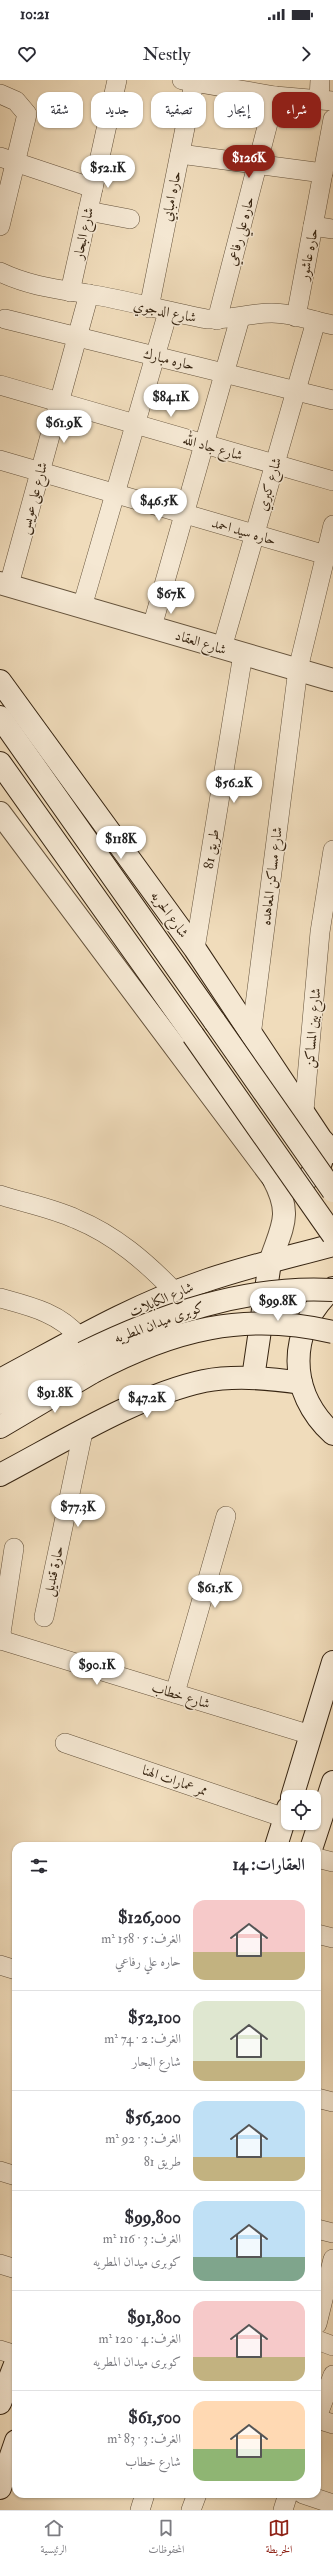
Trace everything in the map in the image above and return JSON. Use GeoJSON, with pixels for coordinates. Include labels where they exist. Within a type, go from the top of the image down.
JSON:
{"type":"FeatureCollection","features":[{"type":"Feature","properties":{"kind":"main road","name":"شارع العقاد"},"geometry":{"type":"LineString","coordinates":[[4,584],[333,680]]}},
{"type":"Feature","properties":{"kind":"main road","name":"شارع الحريه"},"geometry":{"type":"LineString","coordinates":[[0,681],[195,949],[251,1036],[327,1145]]}},
{"type":"Feature","properties":{"kind":"main road"},"geometry":{"type":"LineString","coordinates":[[0,717],[333,1191]]}},
{"type":"Feature","properties":{"kind":"main road"},"geometry":{"type":"LineString","coordinates":[[0,763],[333,1235]]}},
{"type":"Feature","properties":{"kind":"main road"},"geometry":{"type":"LineString","coordinates":[[0,813],[273,1178],[281,1194],[284,1212],[283,1226],[270,1262],[253,1378]]}},
{"type":"Feature","properties":{"kind":"main road"},"geometry":{"type":"LineString","coordinates":[[273,1178],[286,1183],[294,1183],[310,1177],[321,1164],[323,1152],[327,1145]]}},
{"type":"Feature","properties":{"kind":"main road","name":"شارع الكابلات"},"geometry":{"type":"LineString","coordinates":[[0,1380],[85,1354],[130,1312],[175,1292],[201,1282],[333,1244]]}},
{"type":"Feature","properties":{"kind":"main road"},"geometry":{"type":"LineString","coordinates":[[333,1289],[314,1308],[301,1337],[298,1360],[301,1383],[313,1412],[333,1434]]}},
{"type":"Feature","properties":{"kind":"main road","name":"كوبرى ميدان المطريه"},"geometry":{"type":"LineString","coordinates":[[0,1403],[125,1332],[209,1303],[282,1290],[333,1289]]}},
{"type":"Feature","properties":{"kind":"main road","name":"كوبرى ميدان المطريه"},"geometry":{"type":"LineString","coordinates":[[0,1427],[85,1354],[132,1351],[168,1337],[208,1328],[251,1324],[284,1323],[333,1332]]}},
{"type":"Feature","properties":{"kind":"main road"},"geometry":{"type":"LineString","coordinates":[[0,1475],[83,1432],[172,1389],[206,1381],[253,1378],[301,1383]]}},
{"type":"Feature","properties":{"kind":"main road"},"geometry":{"type":"LineString","coordinates":[[294,1790],[333,1662]]}},
{"type":"Feature","properties":{"kind":"main road"},"geometry":{"type":"LineString","coordinates":[[313,1842],[333,1782]]}},
{"type":"Feature","properties":{"kind":"main road"},"geometry":{"type":"LineString","coordinates":[[277,1842],[281,1830]]}},
{"type":"Feature","properties":{"kind":"main road"},"geometry":{"type":"LineString","coordinates":[[0,2403],[12,2372]]}},
{"type":"Feature","properties":{"kind":"main road"},"geometry":{"type":"LineString","coordinates":[[0,2488],[12,2453]]}},
{"type":"Feature","properties":{"kind":"street","name":"شارع البحار"},"geometry":{"type":"LineString","coordinates":[[80,293],[88,212],[117,80]]}},
{"type":"Feature","properties":{"kind":"street"},"geometry":{"type":"LineString","coordinates":[[320,80],[326,100]]}},
{"type":"Feature","properties":{"kind":"street"},"geometry":{"type":"LineString","coordinates":[[188,82],[272,96]]}},
{"type":"Feature","properties":{"kind":"street","name":"حاره امبابي"},"geometry":{"type":"LineString","coordinates":[[149,308],[180,154],[188,82]]}},
{"type":"Feature","properties":{"kind":"street"},"geometry":{"type":"LineString","coordinates":[[0,94],[16,101],[27,114],[7,160],[0,226]]}},
{"type":"Feature","properties":{"kind":"street","name":"حاره علي رفاعي"},"geometry":{"type":"LineString","coordinates":[[217,320],[272,107]]}},
{"type":"Feature","properties":{"kind":"street","name":"حاره عاشور"},"geometry":{"type":"LineString","coordinates":[[296,317],[313,226],[326,180],[333,119]]}},
{"type":"Feature","properties":{"kind":"street"},"geometry":{"type":"LineString","coordinates":[[180,154],[257,164],[326,180]]}},
{"type":"Feature","properties":{"kind":"street"},"geometry":{"type":"LineString","coordinates":[[7,160],[93,188]]}},
{"type":"Feature","properties":{"kind":"street"},"geometry":{"type":"LineString","coordinates":[[88,212],[130,219]]}},
{"type":"Feature","properties":{"kind":"street"},"geometry":{"type":"LineString","coordinates":[[313,226],[333,228]]}},
{"type":"Feature","properties":{"kind":"street","name":"شارع الدجوي"},"geometry":{"type":"LineString","coordinates":[[0,272],[17,281],[39,287],[80,293],[168,312],[217,320],[240,318],[256,313],[274,313],[324,323]]}},
{"type":"Feature","properties":{"kind":"street","name":"شارع على عويس"},"geometry":{"type":"LineString","coordinates":[[4,584],[40,471],[77,337],[80,293]]}},
{"type":"Feature","properties":{"kind":"street"},"geometry":{"type":"LineString","coordinates":[[82,607],[168,312]]}},
{"type":"Feature","properties":{"kind":"street"},"geometry":{"type":"LineString","coordinates":[[152,627],[240,318]]}},
{"type":"Feature","properties":{"kind":"street","name":"حاره مبارك"},"geometry":{"type":"LineString","coordinates":[[5,319],[333,400]]}},
{"type":"Feature","properties":{"kind":"street","name":"شارع كبري"},"geometry":{"type":"LineString","coordinates":[[222,648],[296,391],[324,323]]}},
{"type":"Feature","properties":{"kind":"street","name":"شارع جاد الله"},"geometry":{"type":"LineString","coordinates":[[0,385],[333,481]]}},
{"type":"Feature","properties":{"kind":"street","name":"حاره سيد احمد"},"geometry":{"type":"LineString","coordinates":[[0,460],[255,534],[327,567]]}},
{"type":"Feature","properties":{"kind":"street","name":"شارع مساكن المعاهده"},"geometry":{"type":"LineString","coordinates":[[251,1036],[298,669],[327,567],[333,525]]}},
{"type":"Feature","properties":{"kind":"street","name":"طريق 81"},"geometry":{"type":"LineString","coordinates":[[195,949],[243,654]]}},
{"type":"Feature","properties":{"kind":"street","name":"شارع بين المساكن"},"geometry":{"type":"LineString","coordinates":[[304,1112],[327,933],[333,850]]}},
{"type":"Feature","properties":{"kind":"street"},"geometry":{"type":"LineString","coordinates":[[0,1195],[75,1218],[96,1228],[135,1254],[175,1292]]}},
{"type":"Feature","properties":{"kind":"street"},"geometry":{"type":"LineString","coordinates":[[0,1298],[37,1308],[69,1325],[85,1354]]}},
{"type":"Feature","properties":{"kind":"street","name":"حارة قنديل"},"geometry":{"type":"LineString","coordinates":[[44,1617],[83,1432]]}},
{"type":"Feature","properties":{"kind":"street"},"geometry":{"type":"LineString","coordinates":[[175,1693],[226,1516]]}},
{"type":"Feature","properties":{"kind":"street","name":"شارع خطاب"},"geometry":{"type":"LineString","coordinates":[[14,1548],[1,1633],[4,1641],[311,1735]]}},
{"type":"Feature","properties":{"kind":"street","name":"ممر عمارات الهنا"},"geometry":{"type":"LineString","coordinates":[[65,1743],[281,1811]]}},
{"type":"Feature","properties":{"kind":"street"},"geometry":{"type":"LineString","coordinates":[[321,1859],[333,1862]]}},
{"type":"Feature","properties":{"kind":"street"},"geometry":{"type":"LineString","coordinates":[[321,1935],[333,1938]]}},
{"type":"Feature","properties":{"kind":"street"},"geometry":{"type":"LineString","coordinates":[[0,1965],[12,1969]]}},
{"type":"Feature","properties":{"kind":"street"},"geometry":{"type":"LineString","coordinates":[[321,2099],[333,2102]]}},
{"type":"Feature","properties":{"kind":"street"},"geometry":{"type":"LineString","coordinates":[[0,2171],[12,2175]]}},
{"type":"Feature","properties":{"kind":"street"},"geometry":{"type":"LineString","coordinates":[[321,2230],[333,2233]]}},
{"type":"Feature","properties":{"kind":"street"},"geometry":{"type":"LineString","coordinates":[[321,2308],[333,2259]]}},
{"type":"Feature","properties":{"kind":"street"},"geometry":{"type":"LineString","coordinates":[[0,2264],[12,2268]]}},
{"type":"Feature","properties":{"kind":"street"},"geometry":{"type":"LineString","coordinates":[[321,2342],[333,2346]]}},
{"type":"Feature","properties":{"kind":"street"},"geometry":{"type":"LineString","coordinates":[[0,2350],[12,2354]]}},
{"type":"Feature","properties":{"kind":"street"},"geometry":{"type":"LineString","coordinates":[[321,2407],[333,2375]]}},
{"type":"Feature","properties":{"kind":"street"},"geometry":{"type":"LineString","coordinates":[[321,2420],[333,2424]]}},
{"type":"Feature","properties":{"kind":"street"},"geometry":{"type":"LineString","coordinates":[[140,2510],[144,2498]]}},
{"type":"Feature","properties":{"kind":"street"},"geometry":{"type":"LineString","coordinates":[[191,2510],[196,2498]]}},
{"type":"Feature","properties":{"kind":"street"},"geometry":{"type":"LineString","coordinates":[[283,2510],[287,2498]]}},
{"type":"Feature","properties":{"kind":"street"},"geometry":{"type":"LineString","coordinates":[[315,2498],[333,2504]]}}]}
